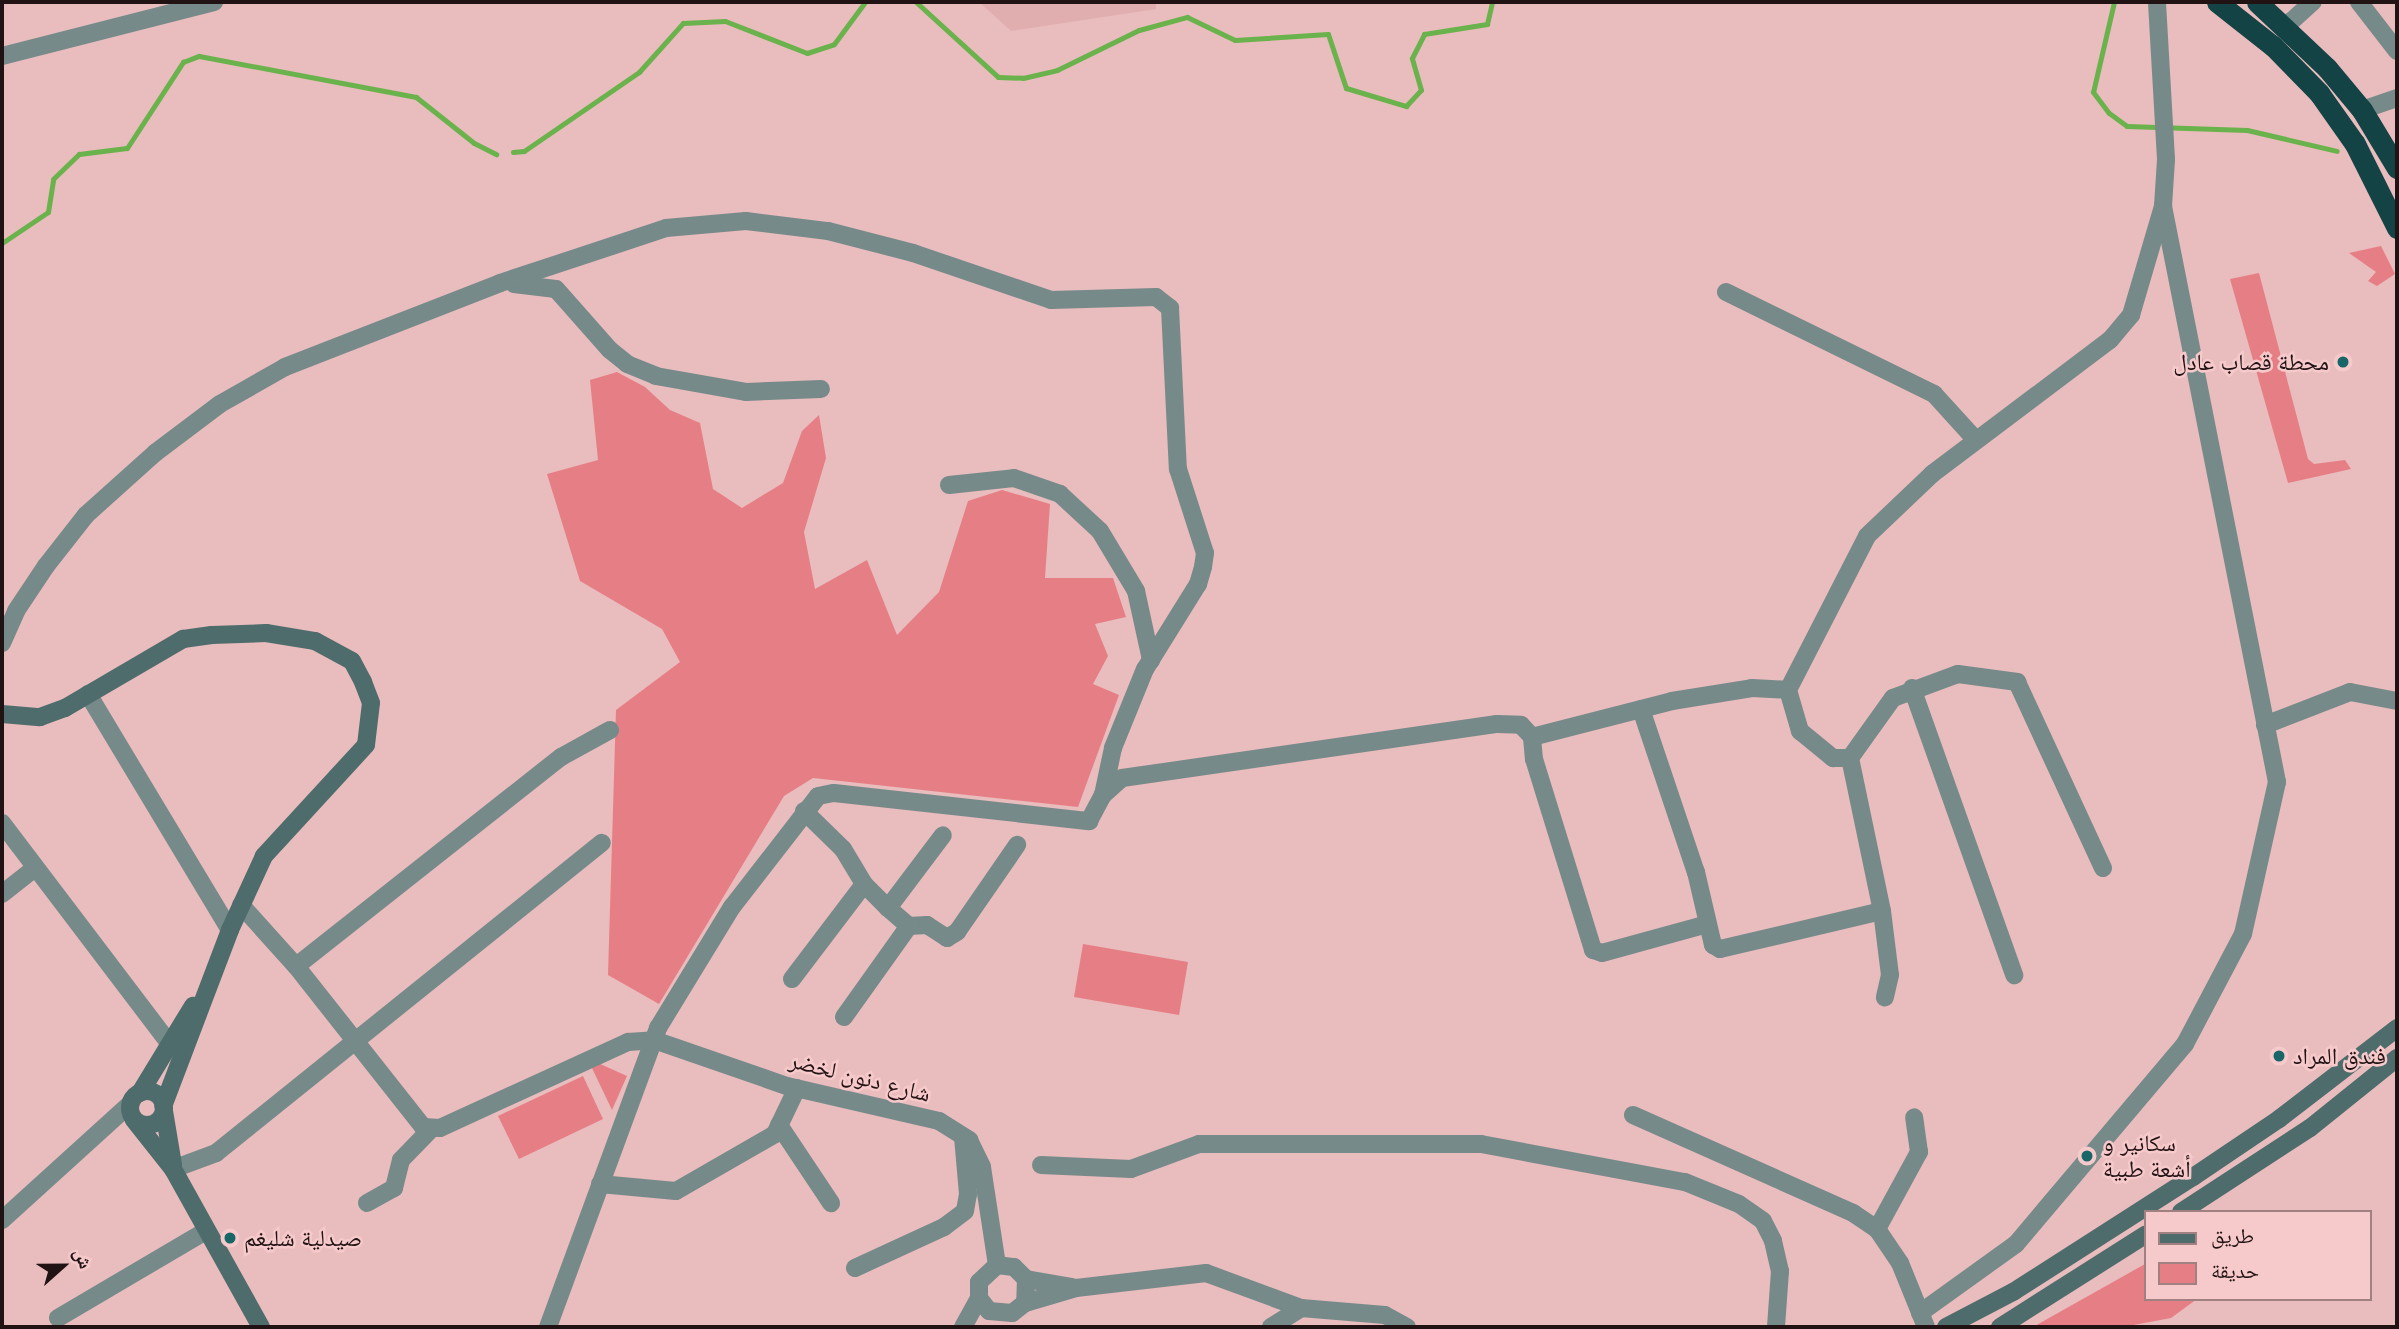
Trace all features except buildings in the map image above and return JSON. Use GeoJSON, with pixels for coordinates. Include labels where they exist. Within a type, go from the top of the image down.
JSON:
{"type":"FeatureCollection","features":[{"type":"Feature","properties":{"kind":"highway"},"geometry":{"type":"LineString","coordinates":[[2217,2],[2273,46],[2319,93],[2355,144],[2397,228]]}},
{"type":"Feature","properties":{"kind":"highway"},"geometry":{"type":"LineString","coordinates":[[2257,2],[2286,26],[2362,110],[2397,168]]}},
{"type":"Feature","properties":{"kind":"main road"},"geometry":{"type":"LineString","coordinates":[[2,714],[40,718],[88,694],[183,639],[212,635],[291,635],[315,641],[352,661],[371,703],[366,745],[264,856],[230,930],[163,1108],[154,1124],[135,1105]]}},
{"type":"Feature","properties":{"kind":"main road"},"geometry":{"type":"LineString","coordinates":[[135,1105],[169,1043],[212,977]]}},
{"type":"Feature","properties":{"kind":"main road"},"geometry":{"type":"LineString","coordinates":[[1946,1327],[2013,1292],[2193,1177],[2301,1102],[2397,1028]]}},
{"type":"Feature","properties":{"kind":"main road"},"geometry":{"type":"LineString","coordinates":[[2184,1210],[2310,1128],[2397,1058]]}},
{"type":"Feature","properties":{"kind":"main road"},"geometry":{"type":"LineString","coordinates":[[135,1105],[155,1094],[163,1108],[173,1169]]}},
{"type":"Feature","properties":{"kind":"main road"},"geometry":{"type":"LineString","coordinates":[[135,1105],[173,1169],[204,1232],[261,1327]]}},
{"type":"Feature","properties":{"kind":"main road"},"geometry":{"type":"LineString","coordinates":[[2000,1327],[2144,1236]]}},
{"type":"Feature","properties":{"kind":"street"},"geometry":{"type":"LineString","coordinates":[[2,56],[214,2]]}},
{"type":"Feature","properties":{"kind":"street"},"geometry":{"type":"LineString","coordinates":[[1850,758],[1833,758],[1800,731],[1788,690],[1867,536],[1975,439],[2121,328],[2138,300],[2162,206],[2166,159],[2157,2]]}},
{"type":"Feature","properties":{"kind":"street"},"geometry":{"type":"LineString","coordinates":[[2286,26],[2313,2]]}},
{"type":"Feature","properties":{"kind":"street"},"geometry":{"type":"LineString","coordinates":[[2359,2],[2397,51]]}},
{"type":"Feature","properties":{"kind":"street"},"geometry":{"type":"LineString","coordinates":[[2362,110],[2397,98]]}},
{"type":"Feature","properties":{"kind":"street"},"geometry":{"type":"LineString","coordinates":[[1633,1115],[1853,1213],[1877,1230],[1900,1263],[1923,1320],[2016,1244],[2185,1044],[2243,934],[2277,782],[2162,206]]}},
{"type":"Feature","properties":{"kind":"street"},"geometry":{"type":"LineString","coordinates":[[2,643],[16,611],[86,515],[155,453],[220,404],[285,368],[500,283],[666,228],[746,221],[828,231],[913,253],[1051,300],[1156,297],[1170,308],[1178,469],[1205,554],[1198,584],[1151,660],[1113,748],[1103,795],[1089,821],[834,793],[818,796],[732,907],[654,1040],[548,1327]]}},
{"type":"Feature","properties":{"kind":"street"},"geometry":{"type":"LineString","coordinates":[[500,283],[556,289],[610,350],[627,364],[656,376],[746,392],[821,389]]}},
{"type":"Feature","properties":{"kind":"street"},"geometry":{"type":"LineString","coordinates":[[1726,292],[1934,394],[1975,439]]}},
{"type":"Feature","properties":{"kind":"street"},"geometry":{"type":"LineString","coordinates":[[949,485],[1014,478],[1060,494],[1100,531],[1136,591],[1151,660]]}},
{"type":"Feature","properties":{"kind":"street"},"geometry":{"type":"LineString","coordinates":[[1885,997],[1890,975],[1882,911],[1850,758],[1893,698],[1912,688],[1958,674],[2017,682],[2103,868]]}},
{"type":"Feature","properties":{"kind":"street"},"geometry":{"type":"LineString","coordinates":[[1532,737],[1641,709],[1752,688],[1788,690]]}},
{"type":"Feature","properties":{"kind":"street"},"geometry":{"type":"LineString","coordinates":[[1912,688],[2014,975]]}},
{"type":"Feature","properties":{"kind":"street"},"geometry":{"type":"LineString","coordinates":[[2265,725],[2350,692],[2397,701]]}},
{"type":"Feature","properties":{"kind":"street"},"geometry":{"type":"LineString","coordinates":[[88,694],[230,930]]}},
{"type":"Feature","properties":{"kind":"street"},"geometry":{"type":"LineString","coordinates":[[1641,709],[1696,872],[1711,942],[1720,949],[1882,911]]}},
{"type":"Feature","properties":{"kind":"street"},"geometry":{"type":"LineString","coordinates":[[1103,795],[1122,778],[1497,724],[1521,725],[1532,737],[1534,759],[1593,950],[1602,953],[1707,924]]}},
{"type":"Feature","properties":{"kind":"street"},"geometry":{"type":"LineString","coordinates":[[296,966],[561,757],[610,730]]}},
{"type":"Feature","properties":{"kind":"street"},"geometry":{"type":"LineString","coordinates":[[804,811],[843,849],[864,884],[888,908],[909,926],[927,925],[947,939],[953,937],[1017,845]]}},
{"type":"Feature","properties":{"kind":"street"},"geometry":{"type":"LineString","coordinates":[[2,822],[169,1043]]}},
{"type":"Feature","properties":{"kind":"street"},"geometry":{"type":"LineString","coordinates":[[888,908],[943,835]]}},
{"type":"Feature","properties":{"kind":"street"},"geometry":{"type":"LineString","coordinates":[[173,1169],[216,1153],[603,843]]}},
{"type":"Feature","properties":{"kind":"street"},"geometry":{"type":"LineString","coordinates":[[2,894],[35,868]]}},
{"type":"Feature","properties":{"kind":"street"},"geometry":{"type":"LineString","coordinates":[[792,979],[864,884]]}},
{"type":"Feature","properties":{"kind":"street"},"geometry":{"type":"LineString","coordinates":[[241,905],[358,1039],[416,1122],[431,1129]]}},
{"type":"Feature","properties":{"kind":"street"},"geometry":{"type":"LineString","coordinates":[[845,1017],[909,926]]}},
{"type":"Feature","properties":{"kind":"street"},"geometry":{"type":"LineString","coordinates":[[367,1203],[394,1188],[401,1160],[431,1129],[628,1042],[654,1040]]}},
{"type":"Feature","properties":{"kind":"street","name":"شارع دنون لخضر"},"geometry":{"type":"LineString","coordinates":[[654,1040],[797,1088],[939,1121],[963,1137],[982,1167],[997,1265]]}},
{"type":"Feature","properties":{"kind":"street"},"geometry":{"type":"LineString","coordinates":[[600,1184],[676,1191],[775,1133],[797,1088]]}},
{"type":"Feature","properties":{"kind":"street"},"geometry":{"type":"LineString","coordinates":[[2,1220],[135,1105]]}},
{"type":"Feature","properties":{"kind":"street"},"geometry":{"type":"LineString","coordinates":[[1877,1230],[1919,1152],[1914,1117]]}},
{"type":"Feature","properties":{"kind":"street"},"geometry":{"type":"LineString","coordinates":[[779,1125],[831,1203]]}},
{"type":"Feature","properties":{"kind":"street"},"geometry":{"type":"LineString","coordinates":[[855,1269],[944,1227],[965,1211],[968,1194],[963,1137]]}},
{"type":"Feature","properties":{"kind":"street"},"geometry":{"type":"LineString","coordinates":[[1041,1165],[1131,1169],[1199,1144],[1481,1144],[1685,1182],[1739,1204],[1763,1222],[1773,1241],[1780,1271],[1776,1327]]}},
{"type":"Feature","properties":{"kind":"street"},"geometry":{"type":"LineString","coordinates":[[58,1318],[204,1232]]}},
{"type":"Feature","properties":{"kind":"street"},"geometry":{"type":"LineString","coordinates":[[963,1327],[979,1298],[983,1274],[997,1265],[1014,1267],[1026,1279],[1076,1288]]}},
{"type":"Feature","properties":{"kind":"street"},"geometry":{"type":"LineString","coordinates":[[976,1327],[1002,1319],[1025,1303],[1076,1288],[1206,1273],[1301,1308],[1385,1315],[1407,1327]]}},
{"type":"Feature","properties":{"kind":"street"},"geometry":{"type":"LineString","coordinates":[[1025,1303],[1026,1279]]}},
{"type":"Feature","properties":{"kind":"street"},"geometry":{"type":"LineString","coordinates":[[979,1298],[1002,1319]]}},
{"type":"Feature","properties":{"kind":"street"},"geometry":{"type":"LineString","coordinates":[[1271,1327],[1301,1308]]}},
{"type":"Feature","properties":{"kind":"shaded area"},"geometry":{"type":"Polygon","coordinates":[[[979,2],[1156,2],[1156,9],[1011,31],[979,2]]]}},
{"type":"Feature","properties":{"kind":"green space"},"geometry":{"type":"Polygon","coordinates":[[[2381,246],[2395,274],[2377,286],[2368,281],[2376,272],[2349,253],[2381,246]]]}},
{"type":"Feature","properties":{"kind":"green space"},"geometry":{"type":"Polygon","coordinates":[[[2259,273],[2308,459],[2314,464],[2345,460],[2351,469],[2288,483],[2230,279],[2259,273]]]}},
{"type":"Feature","properties":{"kind":"green space"},"geometry":{"type":"Polygon","coordinates":[[[617,372],[645,387],[670,410],[700,423],[713,489],[742,508],[783,483],[802,431],[819,415],[826,458],[804,532],[815,589],[867,560],[897,635],[939,592],[968,501],[1002,490],[1050,504],[1045,578],[1113,578],[1126,617],[1095,624],[1108,656],[1093,684],[1119,695],[1078,807],[813,778],[784,796],[659,1004],[608,975],[616,710],[680,662],[662,629],[580,581],[547,474],[598,460],[590,380],[617,372]]]}},
{"type":"Feature","properties":{"kind":"green space"},"geometry":{"type":"Polygon","coordinates":[[[1083,944],[1188,962],[1179,1015],[1074,997],[1083,944]]]}},
{"type":"Feature","properties":{"kind":"green space"},"geometry":{"type":"Polygon","coordinates":[[[598,1063],[627,1076],[612,1110],[591,1066],[598,1063]]]}},
{"type":"Feature","properties":{"kind":"green space"},"geometry":{"type":"Polygon","coordinates":[[[583,1076],[603,1119],[519,1159],[498,1116],[583,1076]]]}},
{"type":"Feature","properties":{"kind":"green space"},"geometry":{"type":"Polygon","coordinates":[[[2144,1265],[2144,1301],[2194,1301],[2171,1318],[2123,1327],[2033,1327],[2144,1265]]]}},
{"type":"Feature","properties":{"kind":"waterway"},"geometry":{"type":"LineString","coordinates":[[513,152],[524,151],[639,72],[683,23],[725,21],[807,53],[834,44],[865,2]]}},
{"type":"Feature","properties":{"kind":"waterway"},"geometry":{"type":"LineString","coordinates":[[916,2],[998,77],[1023,78],[1057,70],[1139,30],[1187,17],[1235,40],[1328,34],[1346,88],[1406,106],[1421,90],[1412,58],[1424,34],[1487,24],[1492,2]]}},
{"type":"Feature","properties":{"kind":"waterway"},"geometry":{"type":"LineString","coordinates":[[2114,2],[2093,92],[2109,113],[2127,126],[2247,130],[2337,151]]}},
{"type":"Feature","properties":{"kind":"waterway"},"geometry":{"type":"LineString","coordinates":[[2,243],[48,212],[53,179],[79,154],[127,148],[183,62],[199,56],[416,97],[474,143],[496,154]]}},
{"type":"Feature","properties":{"kind":"place","name":"محطة قصاب عادل"},"geometry":{"type":"Point","coordinates":[2343,362]}},
{"type":"Feature","properties":{"kind":"place","name":"فندق المراد"},"geometry":{"type":"Point","coordinates":[2279,1056]}},
{"type":"Feature","properties":{"kind":"place","name":"سكانير و أشعة طبية"},"geometry":{"type":"Point","coordinates":[2087,1156]}},
{"type":"Feature","properties":{"kind":"place","name":"صيدلية شليغم"},"geometry":{"type":"Point","coordinates":[230,1238]}}]}
